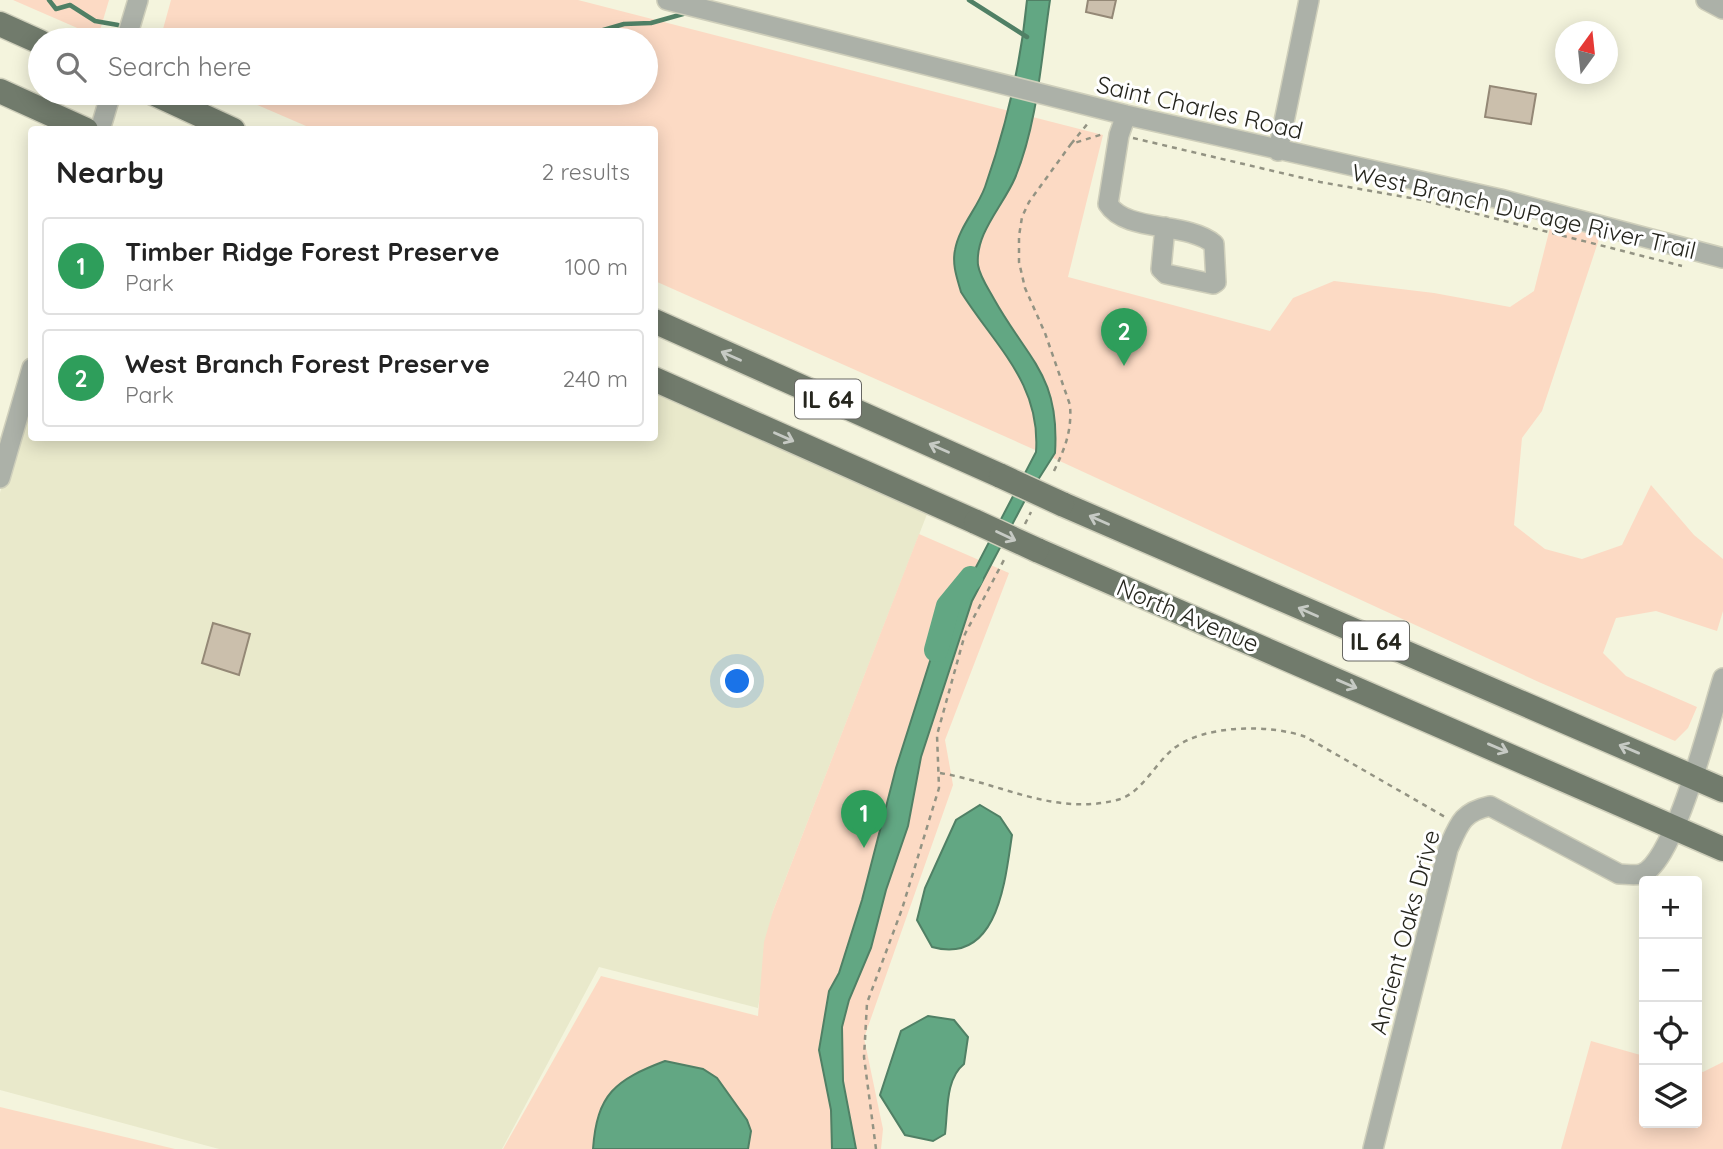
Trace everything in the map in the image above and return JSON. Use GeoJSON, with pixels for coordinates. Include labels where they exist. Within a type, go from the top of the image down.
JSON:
{"type":"FeatureCollection","features":[{"type":"Feature","properties":{"kind":"main road"},"geometry":{"type":"LineString","coordinates":[[0,24],[28,37]]}},
{"type":"Feature","properties":{"kind":"main road"},"geometry":{"type":"LineString","coordinates":[[0,91],[28,104]]}},
{"type":"Feature","properties":{"kind":"main road"},"geometry":{"type":"LineString","coordinates":[[31,105],[77,126]]}},
{"type":"Feature","properties":{"kind":"main road"},"geometry":{"type":"LineString","coordinates":[[179,105],[224,126]]}},
{"type":"Feature","properties":{"kind":"main road","name":"North Avenue"},"geometry":{"type":"LineString","coordinates":[[658,323],[1062,504],[1723,790]]}},
{"type":"Feature","properties":{"kind":"main road","name":"North Avenue"},"geometry":{"type":"LineString","coordinates":[[658,381],[1037,550],[1723,849]]}},
{"type":"Feature","properties":{"kind":"street"},"geometry":{"type":"LineString","coordinates":[[130,28],[138,0]]}},
{"type":"Feature","properties":{"kind":"street","name":"Saint Charles Road"},"geometry":{"type":"LineString","coordinates":[[667,0],[1126,115],[1500,199],[1723,258]]}},
{"type":"Feature","properties":{"kind":"street"},"geometry":{"type":"LineString","coordinates":[[1278,151],[1309,0]]}},
{"type":"Feature","properties":{"kind":"street"},"geometry":{"type":"LineString","coordinates":[[1706,0],[1723,9]]}},
{"type":"Feature","properties":{"kind":"street"},"geometry":{"type":"LineString","coordinates":[[101,126],[107,105]]}},
{"type":"Feature","properties":{"kind":"street"},"geometry":{"type":"LineString","coordinates":[[1126,115],[1119,135],[1108,204],[1119,216],[1165,227]]}},
{"type":"Feature","properties":{"kind":"street"},"geometry":{"type":"LineString","coordinates":[[2,467],[28,381]]}},
{"type":"Feature","properties":{"kind":"street"},"geometry":{"type":"LineString","coordinates":[[1677,827],[1723,678]]}},
{"type":"Feature","properties":{"kind":"street","name":"Ancient Oaks Drive"},"geometry":{"type":"LineString","coordinates":[[1374,1149],[1448,849],[1460,823],[1473,810],[1490,806],[1619,874],[1642,874],[1659,861],[1677,827]]}},
{"type":"Feature","properties":{"kind":"path"},"geometry":{"type":"LineString","coordinates":[[1054,471],[1067,445],[1072,424],[1070,405],[1045,333],[1025,288],[1018,262],[1019,236],[1022,217],[1029,202],[1101,108]]}},
{"type":"Feature","properties":{"kind":"path","name":"West Branch DuPage River Trail"},"geometry":{"type":"LineString","coordinates":[[1071,144],[1107,134],[1119,135],[1307,180],[1422,200],[1687,267]]}},
{"type":"Feature","properties":{"kind":"path"},"geometry":{"type":"LineString","coordinates":[[1025,524],[1036,502]]}},
{"type":"Feature","properties":{"kind":"path"},"geometry":{"type":"LineString","coordinates":[[876,1149],[864,1057],[867,1003],[902,909],[939,788],[937,735],[965,634],[1006,556]]}},
{"type":"Feature","properties":{"kind":"path"},"geometry":{"type":"LineString","coordinates":[[940,773],[967,778],[1043,802],[1075,805],[1104,802],[1120,799],[1132,791],[1181,743],[1231,730],[1286,730],[1306,737],[1434,812],[1460,823]]}},
{"type":"Feature","properties":{"kind":"shaded area"},"geometry":{"type":"Polygon","coordinates":[[[13,0],[109,0],[101,28],[77,28],[13,0]]]}},
{"type":"Feature","properties":{"kind":"shaded area"},"geometry":{"type":"Polygon","coordinates":[[[171,0],[578,0],[1103,135],[1068,277],[1270,331],[1293,298],[1334,281],[1434,293],[1510,307],[1534,291],[1552,220],[1601,233],[1542,411],[1522,438],[1514,525],[1545,549],[1582,559],[1622,545],[1651,485],[1694,535],[1723,559],[1723,611],[1717,631],[1656,611],[1616,618],[1603,653],[1626,676],[1697,707],[1688,728],[1675,741],[1541,683],[1051,457],[658,282],[658,126],[306,126],[258,105],[658,105],[658,28],[163,28],[171,0]]]}},
{"type":"Feature","properties":{"kind":"shaded area"},"geometry":{"type":"Polygon","coordinates":[[[1027,0],[1050,0],[1034,113],[1015,178],[985,231],[978,253],[978,265],[987,287],[1047,386],[1055,426],[1055,453],[1024,502],[972,601],[921,757],[908,826],[886,890],[871,948],[849,1000],[842,1027],[843,1081],[856,1149],[832,1149],[831,1110],[819,1050],[829,991],[839,973],[862,900],[896,768],[952,592],[974,571],[1036,452],[1036,428],[1023,385],[1001,348],[961,292],[954,261],[957,242],[982,195],[1000,141],[1017,71],[1027,0]]]}},
{"type":"Feature","properties":{"kind":"shaded area"},"geometry":{"type":"Polygon","coordinates":[[[658,386],[929,509],[773,911],[758,1008],[599,967],[502,1149],[219,1149],[0,1090],[0,493],[28,395],[28,441],[658,441],[658,386]]]}},
{"type":"Feature","properties":{"kind":"shaded area"},"geometry":{"type":"Polygon","coordinates":[[[919,534],[1009,573],[945,740],[953,785],[864,1038],[883,1129],[881,1149],[503,1149],[601,976],[758,1016],[764,942],[773,911],[919,534]]]}},
{"type":"Feature","properties":{"kind":"shaded area"},"geometry":{"type":"Polygon","coordinates":[[[980,805],[1000,817],[1012,835],[1001,895],[984,932],[971,944],[954,949],[932,947],[917,920],[925,888],[956,820],[980,805]]]}},
{"type":"Feature","properties":{"kind":"shaded area"},"geometry":{"type":"Polygon","coordinates":[[[928,1016],[954,1020],[968,1037],[964,1064],[953,1078],[950,1087],[945,1134],[933,1141],[905,1135],[880,1095],[901,1031],[928,1016]]]}},
{"type":"Feature","properties":{"kind":"shaded area"},"geometry":{"type":"Polygon","coordinates":[[[1591,1041],[1639,1055],[1639,1128],[1702,1128],[1702,1072],[1723,1062],[1723,1149],[1561,1149],[1591,1041]]]}},
{"type":"Feature","properties":{"kind":"shaded area"},"geometry":{"type":"Polygon","coordinates":[[[665,1061],[703,1069],[717,1078],[747,1120],[751,1131],[748,1149],[593,1149],[599,1115],[612,1092],[633,1075],[665,1061]]]}},
{"type":"Feature","properties":{"kind":"shaded area"},"geometry":{"type":"Polygon","coordinates":[[[0,1107],[175,1149],[0,1149],[0,1107]]]}},
{"type":"Feature","properties":{"kind":"building"},"geometry":{"type":"Polygon","coordinates":[[[1088,0],[1116,0],[1112,18],[1086,12],[1088,0]]]}},
{"type":"Feature","properties":{"kind":"building"},"geometry":{"type":"Polygon","coordinates":[[[1490,86],[1536,94],[1531,124],[1485,117],[1490,86]]]}},
{"type":"Feature","properties":{"kind":"building"},"geometry":{"type":"Polygon","coordinates":[[[213,623],[250,634],[239,675],[202,663],[213,623]]]}},
{"type":"Feature","properties":{"kind":"waterway"},"geometry":{"type":"LineString","coordinates":[[49,0],[56,9],[70,5],[95,21],[118,25]]}},
{"type":"Feature","properties":{"kind":"waterway"},"geometry":{"type":"LineString","coordinates":[[969,0],[1027,37]]}},
{"type":"Feature","properties":{"kind":"waterway"},"geometry":{"type":"LineString","coordinates":[[610,28],[624,24],[651,23],[683,14]]}},
{"type":"Feature","properties":{"kind":"waterway"},"geometry":{"type":"LineString","coordinates":[[936,650],[948,606],[971,578]]}},
{"type":"Feature","properties":{"kind":"place","name":"West Branch Forest Preserve"},"geometry":{"type":"Point","coordinates":[1124,366]}},
{"type":"Feature","properties":{"kind":"place","name":"Timber Ridge Forest Preserve"},"geometry":{"type":"Point","coordinates":[864,848]}}]}
